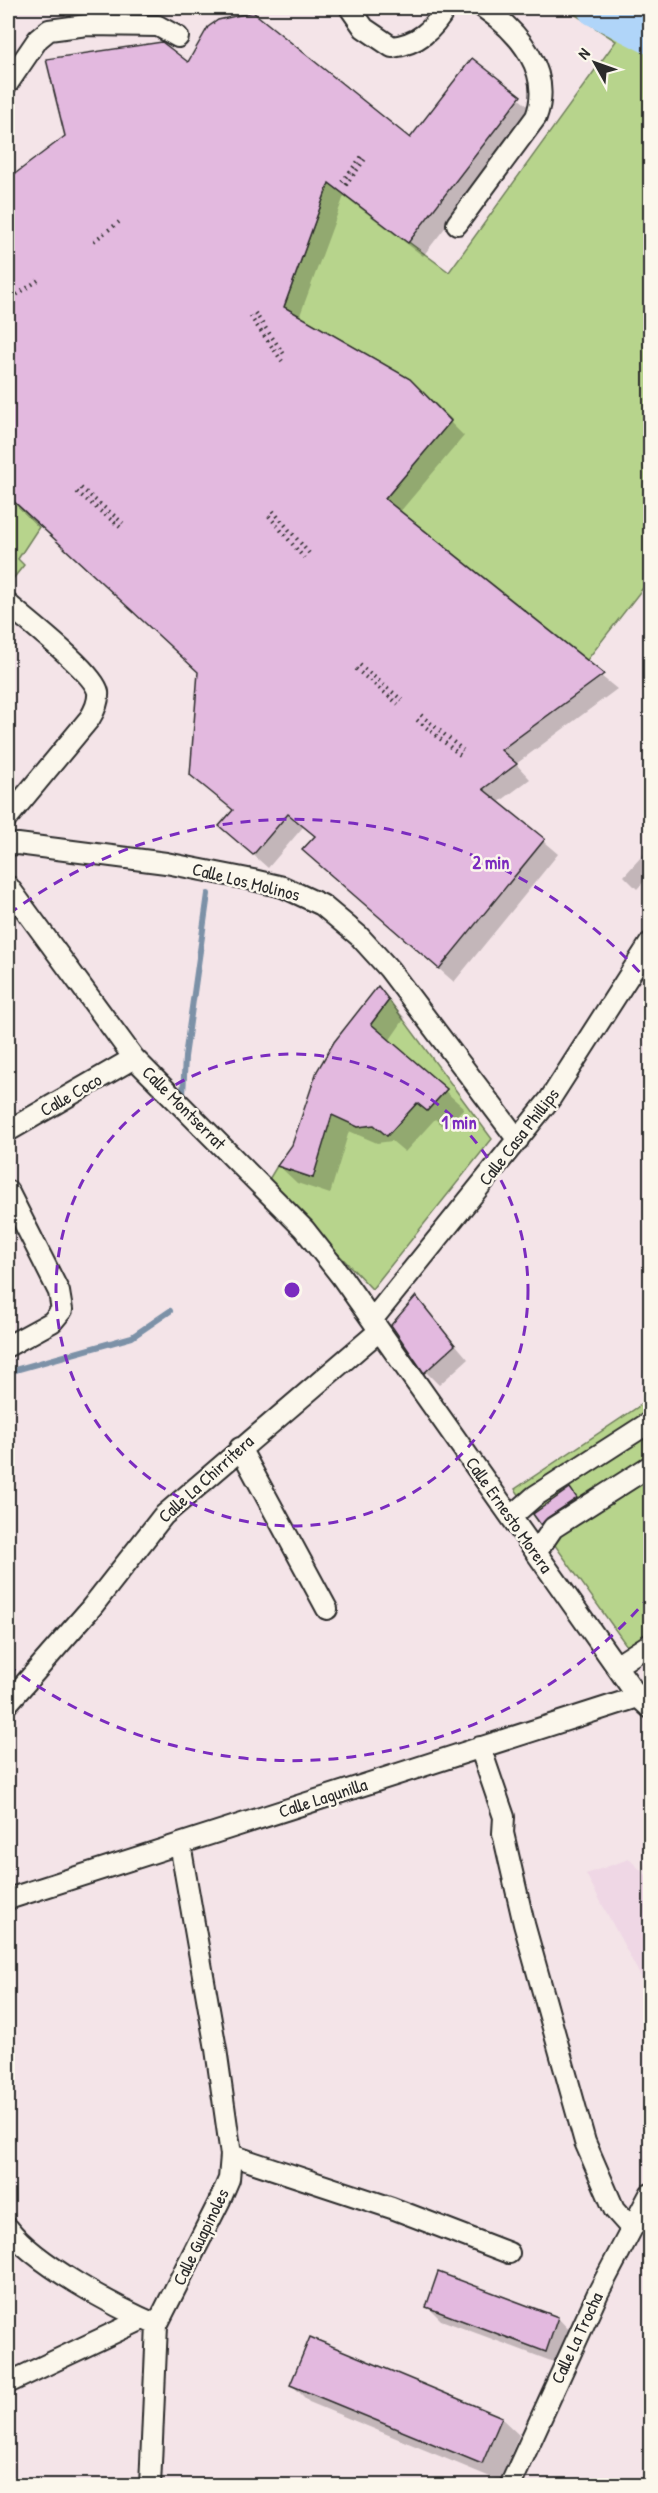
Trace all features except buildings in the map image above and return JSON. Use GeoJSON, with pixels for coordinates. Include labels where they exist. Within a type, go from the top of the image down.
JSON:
{"type":"FeatureCollection","features":[{"type":"Feature","properties":{"kind":"street"},"geometry":{"type":"LineString","coordinates":[[350,8],[364,28],[378,40],[392,47],[407,45],[420,38],[434,26],[446,8]]}},
{"type":"Feature","properties":{"kind":"street"},"geometry":{"type":"LineString","coordinates":[[457,224],[536,117],[541,105],[540,73],[532,59],[518,39],[484,8]]}},
{"type":"Feature","properties":{"kind":"street"},"geometry":{"type":"LineString","coordinates":[[8,83],[38,39],[49,30],[87,25],[158,26],[177,37]]}},
{"type":"Feature","properties":{"kind":"street"},"geometry":{"type":"LineString","coordinates":[[8,604],[86,673],[98,691],[97,706],[90,718],[8,817]]}},
{"type":"Feature","properties":{"kind":"street","name":"Calle Los Molinos"},"geometry":{"type":"LineString","coordinates":[[8,845],[18,844],[166,863],[283,887],[322,905],[359,936],[389,969],[518,1140]]}},
{"type":"Feature","properties":{"kind":"street","name":"Calle Montserrat"},"geometry":{"type":"LineString","coordinates":[[8,886],[134,1058],[304,1229],[376,1326]]}},
{"type":"Feature","properties":{"kind":"street","name":"Calle Casa Phillips"},"geometry":{"type":"LineString","coordinates":[[376,1326],[563,1082],[651,943]]}},
{"type":"Feature","properties":{"kind":"street","name":"Calle Coco"},"geometry":{"type":"LineString","coordinates":[[8,1131],[134,1058]]}},
{"type":"Feature","properties":{"kind":"street"},"geometry":{"type":"LineString","coordinates":[[8,1191],[59,1292],[62,1310],[52,1322],[8,1346]]}},
{"type":"Feature","properties":{"kind":"street","name":"Calle La Chirritera"},"geometry":{"type":"LineString","coordinates":[[8,1703],[91,1608],[163,1516],[376,1326]]}},
{"type":"Feature","properties":{"kind":"street","name":"Calle Ernesto Morera"},"geometry":{"type":"LineString","coordinates":[[376,1326],[616,1666],[644,1702]]}},
{"type":"Feature","properties":{"kind":"street"},"geometry":{"type":"LineString","coordinates":[[511,1517],[535,1496],[651,1422]]}},
{"type":"Feature","properties":{"kind":"street"},"geometry":{"type":"LineString","coordinates":[[240,1448],[327,1609]]}},
{"type":"Feature","properties":{"kind":"street"},"geometry":{"type":"LineString","coordinates":[[536,1553],[553,1528],[651,1466]]}},
{"type":"Feature","properties":{"kind":"street"},"geometry":{"type":"LineString","coordinates":[[616,1666],[651,1644]]}},
{"type":"Feature","properties":{"kind":"street","name":"Calle Lagunilla"},"geometry":{"type":"LineString","coordinates":[[8,1899],[480,1747],[644,1702]]}},
{"type":"Feature","properties":{"kind":"street"},"geometry":{"type":"LineString","coordinates":[[480,1747],[504,1816],[503,1833],[527,1934],[585,2142],[614,2209],[631,2228]]}},
{"type":"Feature","properties":{"kind":"street","name":"Calle Guapinoles"},"geometry":{"type":"LineString","coordinates":[[150,2486],[150,2322],[220,2200],[229,2179],[231,2156],[216,2049],[180,1844]]}},
{"type":"Feature","properties":{"kind":"street"},"geometry":{"type":"LineString","coordinates":[[231,2156],[392,2208],[510,2253]]}},
{"type":"Feature","properties":{"kind":"street","name":"Calle La Trocha"},"geometry":{"type":"LineString","coordinates":[[510,2486],[568,2355],[631,2228],[651,2194]]}},
{"type":"Feature","properties":{"kind":"street"},"geometry":{"type":"LineString","coordinates":[[8,2228],[34,2253],[116,2307],[150,2322]]}},
{"type":"Feature","properties":{"kind":"street"},"geometry":{"type":"LineString","coordinates":[[8,2384],[150,2322]]}},
{"type":"Feature","properties":{"kind":"path"},"geometry":{"type":"LineString","coordinates":[[344,183],[364,158]]}},
{"type":"Feature","properties":{"kind":"path"},"geometry":{"type":"LineString","coordinates":[[94,241],[119,222]]}},
{"type":"Feature","properties":{"kind":"path"},"geometry":{"type":"LineString","coordinates":[[12,298],[40,279]]}},
{"type":"Feature","properties":{"kind":"path"},"geometry":{"type":"LineString","coordinates":[[250,316],[284,359],[255,313]]}},
{"type":"Feature","properties":{"kind":"path"},"geometry":{"type":"LineString","coordinates":[[77,492],[121,525],[81,488]]}},
{"type":"Feature","properties":{"kind":"path"},"geometry":{"type":"LineString","coordinates":[[273,511],[309,553]]}},
{"type":"Feature","properties":{"kind":"path"},"geometry":{"type":"LineString","coordinates":[[268,516],[304,558]]}},
{"type":"Feature","properties":{"kind":"path"},"geometry":{"type":"LineString","coordinates":[[356,669],[400,702],[360,665]]}},
{"type":"Feature","properties":{"kind":"path"},"geometry":{"type":"LineString","coordinates":[[417,720],[461,752],[421,715]]}},
{"type":"Feature","properties":{"kind":"shaded area"},"geometry":{"type":"Polygon","coordinates":[[[629,1859],[650,1879],[650,1994],[586,1874],[629,1859]]]}},
{"type":"Feature","properties":{"kind":"green space"},"geometry":{"type":"Polygon","coordinates":[[[565,8],[650,8],[650,579],[587,660],[385,499],[451,420],[410,379],[284,307],[329,183],[449,272],[616,41],[565,8]]]}},
{"type":"Feature","properties":{"kind":"green space"},"geometry":{"type":"Polygon","coordinates":[[[8,496],[39,527],[18,559],[24,565],[8,585],[8,496]]]}},
{"type":"Feature","properties":{"kind":"green space"},"geometry":{"type":"Polygon","coordinates":[[[389,1000],[492,1139],[372,1289],[268,1181],[277,1166],[313,1178],[348,1043],[358,1127],[374,1125],[387,1136],[417,1103],[427,1111],[447,1089],[371,1024],[389,1000]]]}},
{"type":"Feature","properties":{"kind":"green space"},"geometry":{"type":"Polygon","coordinates":[[[650,1399],[650,1635],[629,1649],[515,1489],[650,1399]]]}},
{"type":"Feature","properties":{"kind":"waterway"},"geometry":{"type":"LineString","coordinates":[[595,8],[650,36]]}},
{"type":"Feature","properties":{"kind":"waterway"},"geometry":{"type":"LineString","coordinates":[[183,1095],[185,1057],[208,894]]}},
{"type":"Feature","properties":{"kind":"waterway"},"geometry":{"type":"LineString","coordinates":[[8,1372],[132,1337],[170,1311]]}}]}
